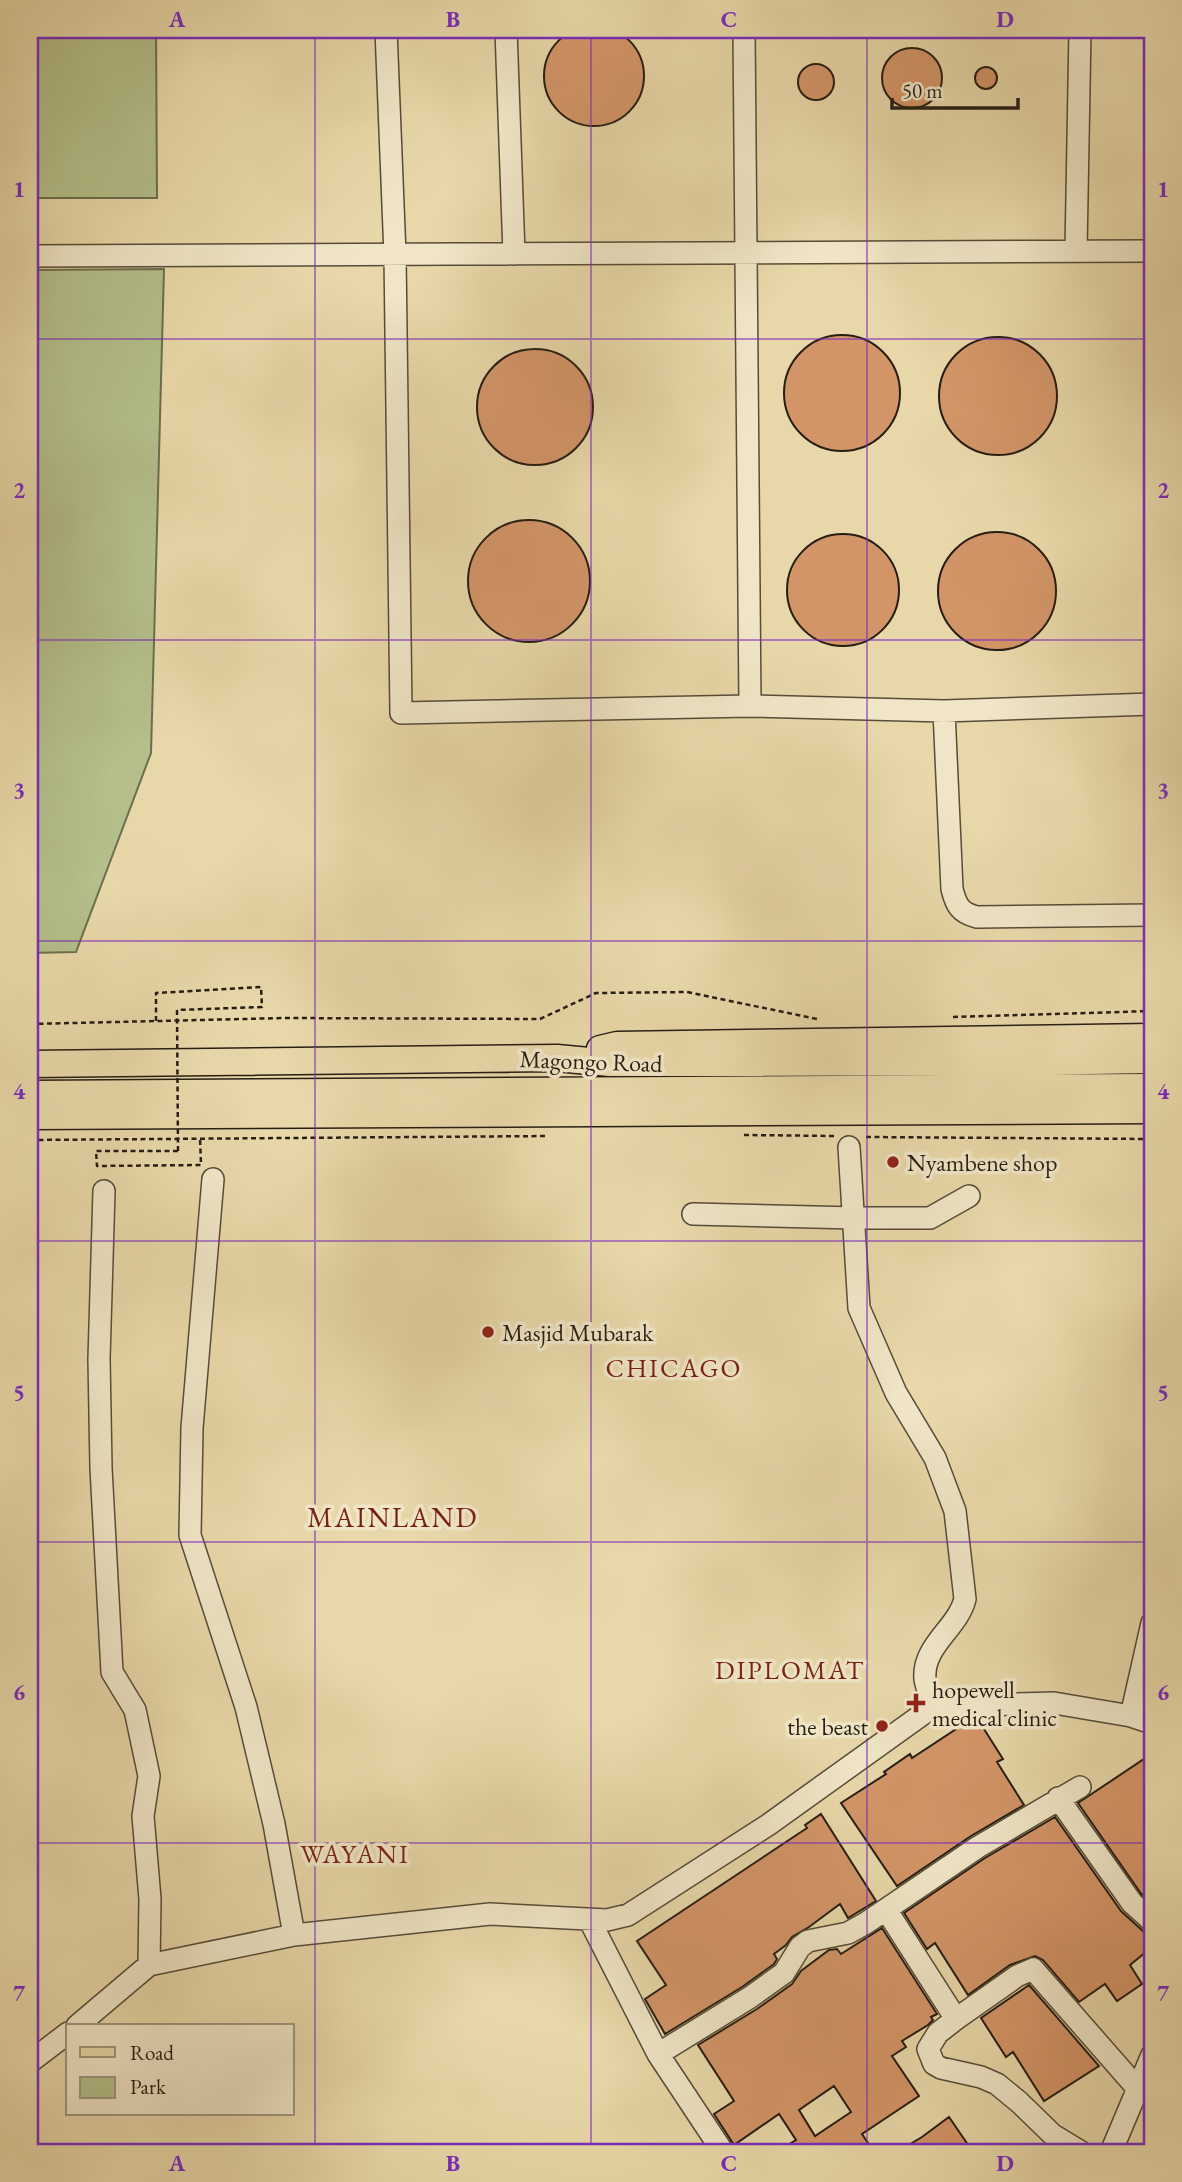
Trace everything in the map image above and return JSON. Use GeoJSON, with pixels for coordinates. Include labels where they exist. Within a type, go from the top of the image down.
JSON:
{"type":"FeatureCollection","features":[{"type":"Feature","properties":{"kind":"main road"},"geometry":{"type":"LineString","coordinates":[[557,1058],[617,1045],[1152,1037]]}},
{"type":"Feature","properties":{"kind":"main road","name":"Magongo Road"},"geometry":{"type":"LineString","coordinates":[[30,1064],[557,1058],[610,1063],[1152,1060]]}},
{"type":"Feature","properties":{"kind":"main road"},"geometry":{"type":"LineString","coordinates":[[30,1094],[1152,1087]]}},
{"type":"Feature","properties":{"kind":"main road"},"geometry":{"type":"LineString","coordinates":[[30,1116],[1152,1110]]}},
{"type":"Feature","properties":{"kind":"street"},"geometry":{"type":"LineString","coordinates":[[386,30],[395,255],[401,713],[750,706],[944,711],[1152,704]]}},
{"type":"Feature","properties":{"kind":"street"},"geometry":{"type":"LineString","coordinates":[[506,30],[514,254]]}},
{"type":"Feature","properties":{"kind":"street"},"geometry":{"type":"LineString","coordinates":[[744,30],[750,706]]}},
{"type":"Feature","properties":{"kind":"street"},"geometry":{"type":"LineString","coordinates":[[1076,251],[1080,30]]}},
{"type":"Feature","properties":{"kind":"street"},"geometry":{"type":"LineString","coordinates":[[30,256],[1152,251]]}},
{"type":"Feature","properties":{"kind":"street"},"geometry":{"type":"LineString","coordinates":[[944,711],[952,889],[960,910],[977,917],[1152,915]]}},
{"type":"Feature","properties":{"kind":"street"},"geometry":{"type":"LineString","coordinates":[[848,1140],[859,1308],[896,1393],[935,1458],[955,1511],[965,1599],[960,1612],[927,1661],[926,1682],[934,1706]]}},
{"type":"Feature","properties":{"kind":"street"},"geometry":{"type":"LineString","coordinates":[[213,1179],[192,1428],[190,1535],[246,1707],[274,1824],[293,1935]]}},
{"type":"Feature","properties":{"kind":"street"},"geometry":{"type":"LineString","coordinates":[[104,1191],[99,1359],[101,1468],[112,1672],[135,1710],[149,1776],[143,1816],[150,1899],[149,1965]]}},
{"type":"Feature","properties":{"kind":"street"},"geometry":{"type":"LineString","coordinates":[[693,1214],[930,1218],[969,1196]]}},
{"type":"Feature","properties":{"kind":"street"},"geometry":{"type":"LineString","coordinates":[[1131,1716],[1152,1623]]}},
{"type":"Feature","properties":{"kind":"street"},"geometry":{"type":"LineString","coordinates":[[79,2024],[149,1965],[293,1935],[490,1914],[618,1919],[768,1825],[934,1706],[1055,1703],[1131,1716],[1152,1723]]}},
{"type":"Feature","properties":{"kind":"street"},"geometry":{"type":"LineString","coordinates":[[658,2054],[749,1998],[784,1973],[800,1947],[808,1941],[848,1933],[887,1911],[978,1847],[1080,1787]]}},
{"type":"Feature","properties":{"kind":"street"},"geometry":{"type":"LineString","coordinates":[[1058,1798],[1132,1903],[1152,1921]]}},
{"type":"Feature","properties":{"kind":"street"},"geometry":{"type":"LineString","coordinates":[[887,1911],[956,2019]]}},
{"type":"Feature","properties":{"kind":"street"},"geometry":{"type":"LineString","coordinates":[[589,1919],[658,2054],[723,2152]]}},
{"type":"Feature","properties":{"kind":"street"},"geometry":{"type":"LineString","coordinates":[[1081,2152],[1053,2135],[997,2084],[934,2064],[928,2049],[930,2043],[956,2019],[1017,1976],[1032,1969],[1138,2089]]}},
{"type":"Feature","properties":{"kind":"street"},"geometry":{"type":"LineString","coordinates":[[30,2062],[66,2035]]}},
{"type":"Feature","properties":{"kind":"street"},"geometry":{"type":"LineString","coordinates":[[1111,2152],[1152,2054]]}},
{"type":"Feature","properties":{"kind":"path"},"geometry":{"type":"LineString","coordinates":[[156,1021],[156,993],[261,987],[262,1007],[177,1010],[178,1151],[96,1152],[97,1166],[201,1165],[200,1138]]}},
{"type":"Feature","properties":{"kind":"path"},"geometry":{"type":"LineString","coordinates":[[30,1024],[285,1018],[540,1019],[596,993],[687,992],[817,1020]]}},
{"type":"Feature","properties":{"kind":"path"},"geometry":{"type":"LineString","coordinates":[[953,1017],[1152,1010]]}},
{"type":"Feature","properties":{"kind":"path"},"geometry":{"type":"LineString","coordinates":[[739,1135],[848,1140],[1152,1139]]}},
{"type":"Feature","properties":{"kind":"path"},"geometry":{"type":"LineString","coordinates":[[30,1140],[550,1136]]}},
{"type":"Feature","properties":{"kind":"green space"},"geometry":{"type":"Polygon","coordinates":[[[30,30],[156,30],[157,198],[30,198],[30,30]]]}},
{"type":"Feature","properties":{"kind":"green space"},"geometry":{"type":"Polygon","coordinates":[[[164,269],[151,753],[76,952],[30,953],[30,270],[164,269]]]}},
{"type":"Feature","properties":{"kind":"building"},"geometry":{"type":"Polygon","coordinates":[[[594,26],[613,30],[629,41],[640,57],[644,76],[640,95],[629,111],[613,122],[594,126],[575,122],[559,111],[548,95],[544,76],[548,57],[559,41],[575,30],[594,26]]]}},
{"type":"Feature","properties":{"kind":"building"},"geometry":{"type":"Polygon","coordinates":[[[912,48],[933,57],[942,78],[933,99],[912,108],[891,99],[882,78],[891,57],[912,48]]]}},
{"type":"Feature","properties":{"kind":"building"},"geometry":{"type":"Polygon","coordinates":[[[816,64],[829,69],[834,82],[829,95],[816,100],[803,95],[798,82],[803,69],[816,64]]]}},
{"type":"Feature","properties":{"kind":"building"},"geometry":{"type":"Polygon","coordinates":[[[986,67],[994,70],[997,78],[994,86],[986,89],[978,86],[975,78],[978,70],[986,67]]]}},
{"type":"Feature","properties":{"kind":"building"},"geometry":{"type":"Polygon","coordinates":[[[842,335],[864,340],[883,352],[895,371],[900,393],[895,415],[883,434],[864,446],[842,451],[820,446],[801,434],[789,415],[784,393],[789,371],[801,352],[820,340],[842,335]]]}},
{"type":"Feature","properties":{"kind":"building"},"geometry":{"type":"Polygon","coordinates":[[[998,337],[1031,347],[1047,363],[1057,396],[1047,429],[1031,445],[998,455],[965,445],[949,429],[939,396],[949,363],[965,347],[998,337]]]}},
{"type":"Feature","properties":{"kind":"building"},"geometry":{"type":"Polygon","coordinates":[[[535,349],[557,354],[576,366],[588,385],[593,407],[588,429],[576,448],[557,460],[535,465],[513,460],[494,448],[482,429],[477,407],[482,385],[494,366],[513,354],[535,349]]]}},
{"type":"Feature","properties":{"kind":"building"},"geometry":{"type":"Polygon","coordinates":[[[529,520],[552,525],[572,538],[585,558],[590,581],[585,604],[572,624],[552,637],[529,642],[506,637],[486,624],[473,604],[468,581],[473,558],[486,538],[506,525],[529,520]]]}},
{"type":"Feature","properties":{"kind":"building"},"geometry":{"type":"Polygon","coordinates":[[[997,532],[1030,542],[1046,558],[1056,591],[1046,624],[1030,640],[997,650],[964,640],[948,624],[938,591],[948,558],[964,542],[997,532]]]}},
{"type":"Feature","properties":{"kind":"building"},"geometry":{"type":"Polygon","coordinates":[[[843,534],[865,538],[883,550],[895,568],[899,590],[895,612],[883,630],[865,642],[843,646],[821,642],[803,630],[791,612],[787,590],[791,568],[803,550],[821,538],[843,534]]]}},
{"type":"Feature","properties":{"kind":"building"},"geometry":{"type":"Polygon","coordinates":[[[977,1718],[1003,1759],[997,1762],[1024,1805],[971,1836],[897,1886],[841,1803],[886,1774],[884,1772],[910,1754],[912,1758],[977,1718]]]}},
{"type":"Feature","properties":{"kind":"building"},"geometry":{"type":"Polygon","coordinates":[[[1144,1759],[1152,1771],[1152,1888],[1142,1895],[1078,1803],[1144,1759]]]}},
{"type":"Feature","properties":{"kind":"building"},"geometry":{"type":"Polygon","coordinates":[[[821,1814],[876,1901],[848,1918],[840,1904],[792,1937],[774,1954],[777,1959],[774,1964],[665,2034],[645,1999],[666,1985],[637,1941],[807,1828],[805,1825],[821,1814]]]}},
{"type":"Feature","properties":{"kind":"building"},"geometry":{"type":"Polygon","coordinates":[[[1055,1817],[1121,1911],[1143,1931],[1152,1934],[1152,1947],[1130,1965],[1142,1984],[1117,2001],[1105,1984],[1079,2002],[1043,1960],[1035,1956],[1010,1965],[968,1995],[935,1943],[927,1949],[904,1913],[985,1858],[1055,1817]]]}},
{"type":"Feature","properties":{"kind":"building"},"geometry":{"type":"Polygon","coordinates":[[[882,1928],[937,2014],[931,2017],[933,2020],[928,2025],[902,2041],[906,2047],[892,2056],[919,2096],[862,2134],[874,2152],[776,2152],[796,2140],[779,2114],[734,2145],[714,2114],[734,2101],[698,2045],[792,1984],[801,1971],[829,1950],[837,1949],[841,1954],[882,1928]],[[834,2086],[799,2110],[815,2136],[851,2112],[834,2086]]]}},
{"type":"Feature","properties":{"kind":"building"},"geometry":{"type":"Polygon","coordinates":[[[1029,1985],[1099,2066],[1044,2101],[1013,2052],[1006,2057],[981,2018],[1029,1985]]]}},
{"type":"Feature","properties":{"kind":"building"},"geometry":{"type":"Polygon","coordinates":[[[949,2117],[973,2152],[897,2152],[922,2137],[949,2117]]]}},
{"type":"Feature","properties":{"kind":"place","name":"Nyambene shop"},"geometry":{"type":"Point","coordinates":[893,1162]}},
{"type":"Feature","properties":{"kind":"place","name":"Masjid Mubarak"},"geometry":{"type":"Point","coordinates":[488,1332]}},
{"type":"Feature","properties":{"kind":"place","name":"hopewell medical clinic"},"geometry":{"type":"Point","coordinates":[916,1703]}},
{"type":"Feature","properties":{"kind":"place","name":"the beast"},"geometry":{"type":"Point","coordinates":[882,1726]}},
{"type":"Feature","properties":{"kind":"district","name":"CHICAGO"},"geometry":{"type":"Point","coordinates":[674,1368]}},
{"type":"Feature","properties":{"kind":"district","name":"MAINLAND"},"geometry":{"type":"Point","coordinates":[393,1517]}},
{"type":"Feature","properties":{"kind":"district","name":"DIPLOMAT"},"geometry":{"type":"Point","coordinates":[790,1670]}},
{"type":"Feature","properties":{"kind":"district","name":"WAYANI"},"geometry":{"type":"Point","coordinates":[355,1854]}}]}
